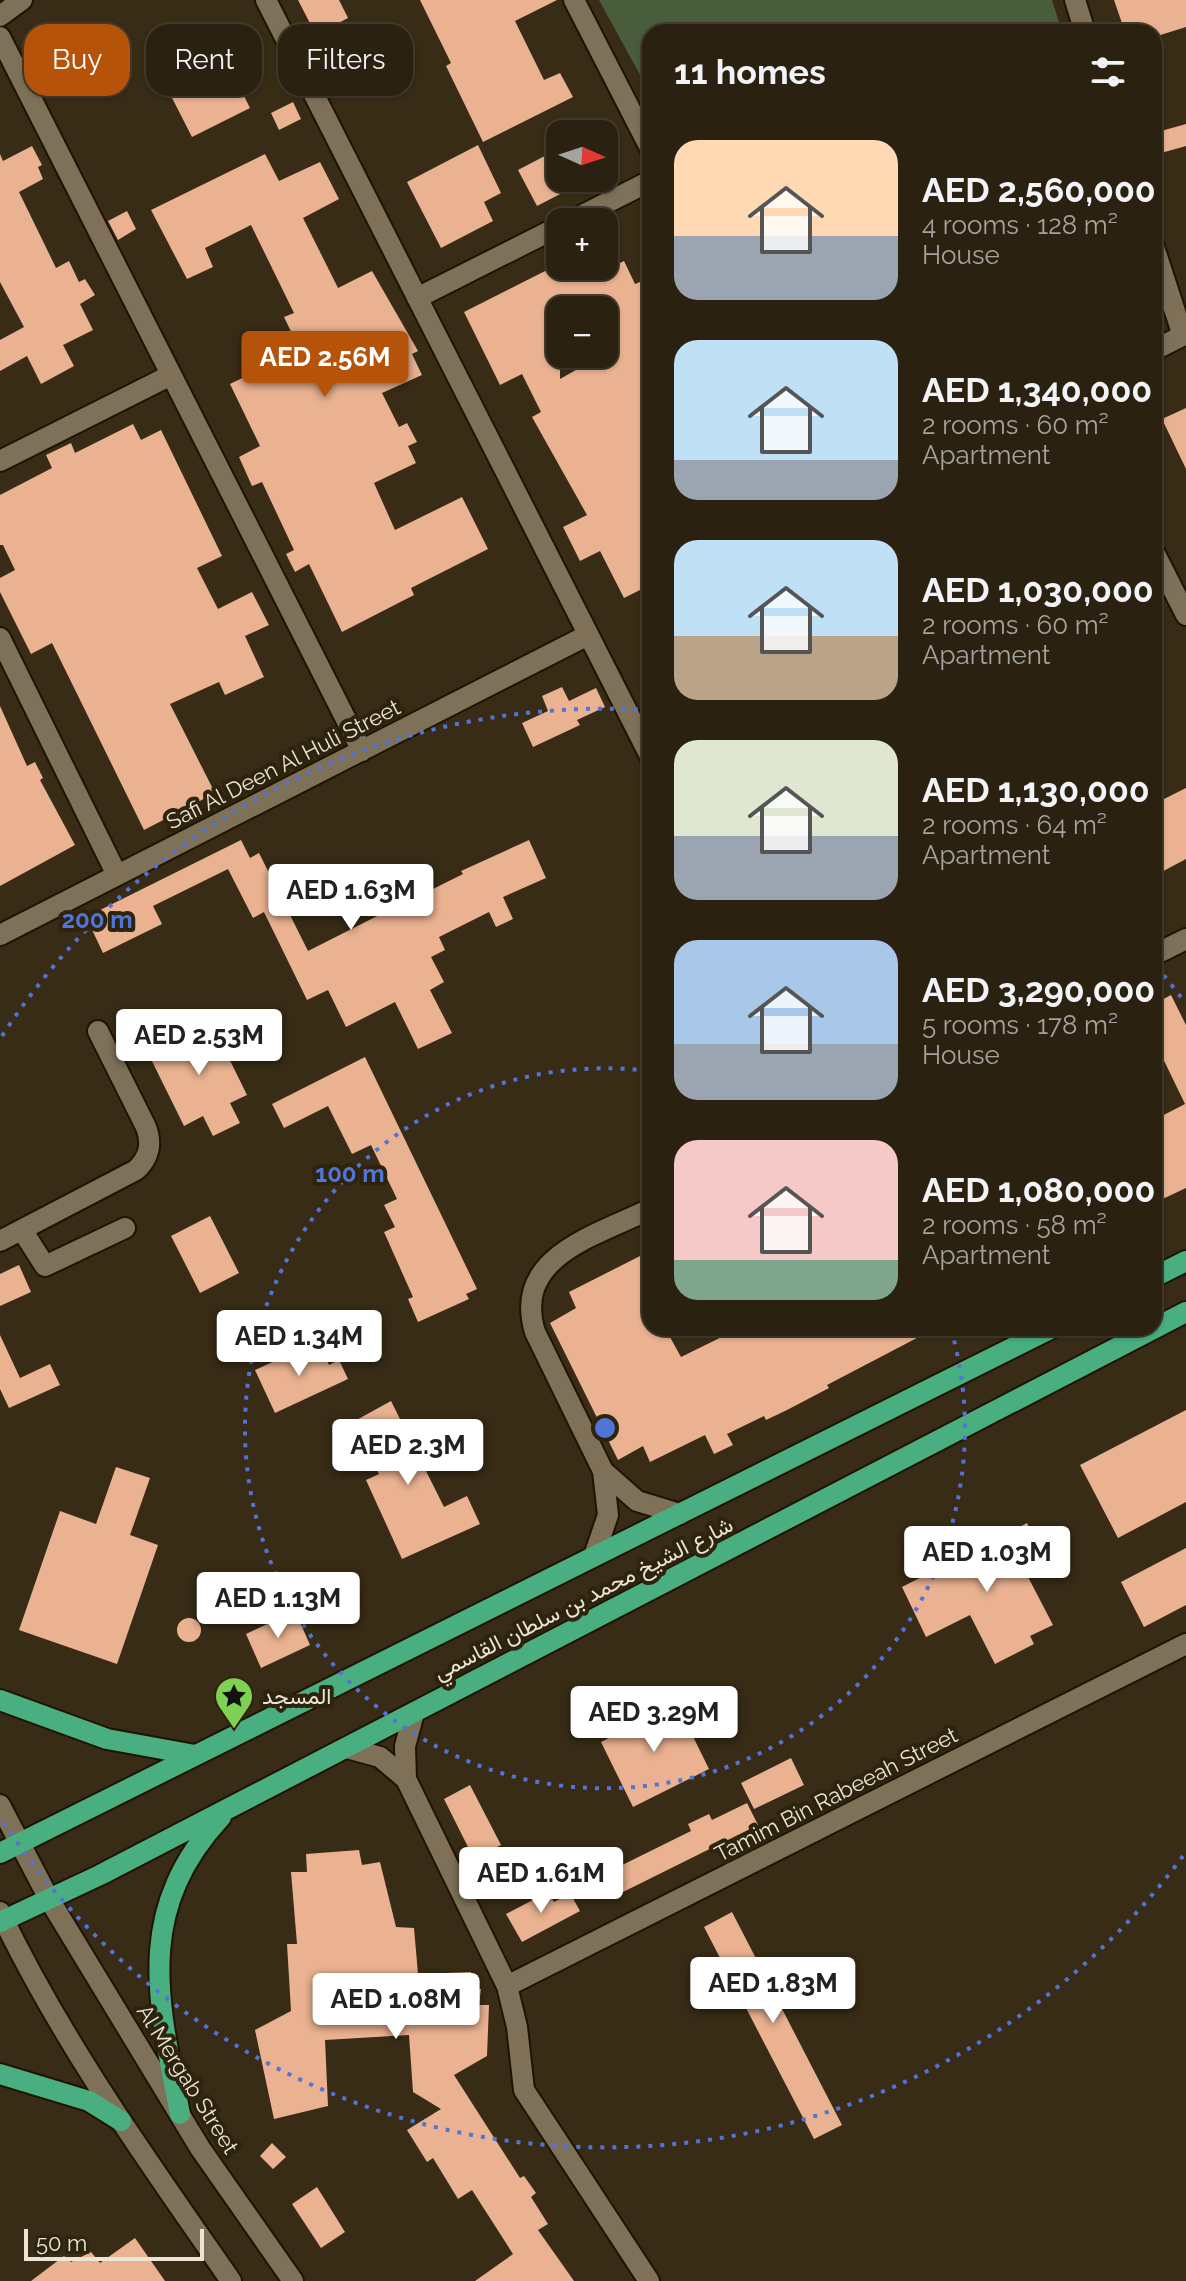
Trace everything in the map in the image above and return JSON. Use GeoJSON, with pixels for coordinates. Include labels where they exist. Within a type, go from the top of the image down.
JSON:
{"type":"FeatureCollection","features":[{"type":"Feature","properties":{"kind":"main road"},"geometry":{"type":"LineString","coordinates":[[1162,1273],[1186,1261]]}},
{"type":"Feature","properties":{"kind":"main road","name":"شارع الشيخ محمد بن سلطان القاسمي"},"geometry":{"type":"LineString","coordinates":[[1162,1324],[1186,1312]]}},
{"type":"Feature","properties":{"kind":"main road","name":"شارع الشيخ محمد بن سلطان القاسمي"},"geometry":{"type":"LineString","coordinates":[[0,1853],[1036,1336]]}},
{"type":"Feature","properties":{"kind":"main road","name":"شارع الشيخ محمد بن سلطان القاسمي"},"geometry":{"type":"LineString","coordinates":[[1,1918],[49,1899],[230,1808],[1140,1336]]}},
{"type":"Feature","properties":{"kind":"main road"},"geometry":{"type":"LineString","coordinates":[[0,1700],[107,1739],[195,1755]]}},
{"type":"Feature","properties":{"kind":"main road"},"geometry":{"type":"LineString","coordinates":[[180,2114],[158,1993],[159,1937],[169,1901],[184,1867],[204,1835],[230,1808]]}},
{"type":"Feature","properties":{"kind":"main road"},"geometry":{"type":"LineString","coordinates":[[0,2074],[89,2101],[121,2121]]}},
{"type":"Feature","properties":{"kind":"street"},"geometry":{"type":"LineString","coordinates":[[0,16],[22,0]]}},
{"type":"Feature","properties":{"kind":"street"},"geometry":{"type":"LineString","coordinates":[[266,0],[642,740]]}},
{"type":"Feature","properties":{"kind":"street"},"geometry":{"type":"LineString","coordinates":[[574,0],[642,132]]}},
{"type":"Feature","properties":{"kind":"street"},"geometry":{"type":"LineString","coordinates":[[1075,0],[1082,24]]}},
{"type":"Feature","properties":{"kind":"street"},"geometry":{"type":"LineString","coordinates":[[0,37],[362,751]]}},
{"type":"Feature","properties":{"kind":"street"},"geometry":{"type":"LineString","coordinates":[[597,208],[642,185]]}},
{"type":"Feature","properties":{"kind":"street"},"geometry":{"type":"LineString","coordinates":[[417,298],[546,233]]}},
{"type":"Feature","properties":{"kind":"street"},"geometry":{"type":"LineString","coordinates":[[1162,270],[1184,335],[1162,346]]}},
{"type":"Feature","properties":{"kind":"street"},"geometry":{"type":"LineString","coordinates":[[0,461],[171,375]]}},
{"type":"Feature","properties":{"kind":"street"},"geometry":{"type":"LineString","coordinates":[[1162,568],[1186,615]]}},
{"type":"Feature","properties":{"kind":"street","name":"Safi Al Deen Al Huli Street"},"geometry":{"type":"LineString","coordinates":[[0,935],[588,635]]}},
{"type":"Feature","properties":{"kind":"street"},"geometry":{"type":"LineString","coordinates":[[0,638],[117,875]]}},
{"type":"Feature","properties":{"kind":"street"},"geometry":{"type":"LineString","coordinates":[[1162,951],[1186,939]]}},
{"type":"Feature","properties":{"kind":"street"},"geometry":{"type":"LineString","coordinates":[[0,1241],[136,1170],[148,1155],[146,1127],[98,1031]]}},
{"type":"Feature","properties":{"kind":"street"},"geometry":{"type":"LineString","coordinates":[[594,1556],[608,1515],[603,1471],[535,1332],[530,1313],[530,1294],[538,1275],[550,1260],[642,1213]]}},
{"type":"Feature","properties":{"kind":"street"},"geometry":{"type":"LineString","coordinates":[[22,1230],[45,1266],[125,1228]]}},
{"type":"Feature","properties":{"kind":"street"},"geometry":{"type":"LineString","coordinates":[[603,1471],[637,1501],[680,1514]]}},
{"type":"Feature","properties":{"kind":"street","name":"Tamim Bin Rabeeah Street"},"geometry":{"type":"LineString","coordinates":[[507,1986],[1186,1644]]}},
{"type":"Feature","properties":{"kind":"street"},"geometry":{"type":"LineString","coordinates":[[406,1779],[405,1746],[414,1713]]}},
{"type":"Feature","properties":{"kind":"street"},"geometry":{"type":"LineString","coordinates":[[347,1748],[380,1757],[406,1779],[507,1986],[517,2027],[524,2090],[649,2281]]}},
{"type":"Feature","properties":{"kind":"street","name":"Al Mergab Street"},"geometry":{"type":"LineString","coordinates":[[0,1805],[49,1899],[180,2114],[293,2281]]}},
{"type":"Feature","properties":{"kind":"street"},"geometry":{"type":"LineString","coordinates":[[1,1918],[31,1977],[121,2121],[231,2281]]}},
{"type":"Feature","properties":{"kind":"green space"},"geometry":{"type":"Polygon","coordinates":[[[599,0],[1052,0],[1060,24],[642,24],[642,78],[599,0]]]}},
{"type":"Feature","properties":{"kind":"building"},"geometry":{"type":"Polygon","coordinates":[[[298,0],[339,0],[348,18],[337,24],[310,24],[298,0]]]}},
{"type":"Feature","properties":{"kind":"building"},"geometry":{"type":"Polygon","coordinates":[[[420,0],[557,0],[515,21],[544,80],[560,73],[573,97],[483,142],[446,66],[451,63],[420,0]]]}},
{"type":"Feature","properties":{"kind":"building"},"geometry":{"type":"Polygon","coordinates":[[[1114,0],[1186,0],[1186,27],[1162,34],[1162,24],[1122,24],[1114,0]]]}},
{"type":"Feature","properties":{"kind":"building"},"geometry":{"type":"Polygon","coordinates":[[[171,96],[244,96],[250,108],[192,137],[171,96]]]}},
{"type":"Feature","properties":{"kind":"building"},"geometry":{"type":"Polygon","coordinates":[[[293,102],[301,119],[279,130],[271,113],[293,102]]]}},
{"type":"Feature","properties":{"kind":"building"},"geometry":{"type":"Polygon","coordinates":[[[1186,124],[1186,146],[1162,153],[1162,131],[1186,124]]]}},
{"type":"Feature","properties":{"kind":"building"},"geometry":{"type":"Polygon","coordinates":[[[478,145],[501,193],[484,202],[493,221],[441,248],[407,182],[478,145]]]}},
{"type":"Feature","properties":{"kind":"building"},"geometry":{"type":"Polygon","coordinates":[[[32,146],[42,165],[38,167],[43,179],[19,192],[56,268],[69,261],[79,282],[85,279],[95,295],[80,304],[93,330],[63,345],[74,366],[41,384],[27,356],[0,371],[0,340],[24,327],[0,282],[0,154],[3,161],[32,146]]]}},
{"type":"Feature","properties":{"kind":"building"},"geometry":{"type":"Polygon","coordinates":[[[265,154],[279,181],[320,162],[339,199],[303,218],[338,288],[372,271],[418,351],[412,354],[422,375],[382,393],[399,427],[407,423],[417,442],[408,446],[416,463],[374,483],[395,530],[462,497],[488,549],[411,588],[414,595],[342,632],[309,564],[295,572],[286,554],[294,550],[262,482],[252,486],[239,457],[260,446],[230,384],[300,350],[284,317],[294,313],[251,225],[205,248],[213,267],[187,279],[151,210],[265,154]]]}},
{"type":"Feature","properties":{"kind":"building"},"geometry":{"type":"Polygon","coordinates":[[[546,155],[546,192],[564,192],[537,206],[518,170],[546,155]]]}},
{"type":"Feature","properties":{"kind":"building"},"geometry":{"type":"Polygon","coordinates":[[[127,211],[136,229],[118,240],[108,221],[127,211]]]}},
{"type":"Feature","properties":{"kind":"building"},"geometry":{"type":"Polygon","coordinates":[[[624,261],[635,284],[642,281],[642,589],[624,598],[600,551],[580,561],[563,527],[587,515],[532,417],[541,412],[522,374],[500,385],[464,312],[546,271],[546,280],[618,280],[618,264],[624,261]]]}},
{"type":"Feature","properties":{"kind":"building"},"geometry":{"type":"Polygon","coordinates":[[[1186,408],[1186,469],[1162,419],[1186,408]]]}},
{"type":"Feature","properties":{"kind":"building"},"geometry":{"type":"Polygon","coordinates":[[[133,424],[141,440],[161,430],[222,556],[197,568],[218,609],[252,592],[269,625],[245,636],[264,677],[225,695],[219,682],[170,704],[215,793],[144,830],[52,643],[31,654],[0,592],[0,578],[15,570],[3,545],[0,545],[0,495],[52,468],[46,455],[71,443],[75,453],[133,424]]]}},
{"type":"Feature","properties":{"kind":"building"},"geometry":{"type":"Polygon","coordinates":[[[562,687],[569,701],[596,688],[605,707],[577,720],[580,725],[533,747],[522,723],[548,711],[542,696],[562,687]]]}},
{"type":"Feature","properties":{"kind":"building"},"geometry":{"type":"Polygon","coordinates":[[[0,706],[27,766],[35,762],[43,778],[40,780],[75,845],[0,886],[0,706]]]}},
{"type":"Feature","properties":{"kind":"building"},"geometry":{"type":"Polygon","coordinates":[[[1186,788],[1186,859],[1162,872],[1162,800],[1186,788]]]}},
{"type":"Feature","properties":{"kind":"building"},"geometry":{"type":"Polygon","coordinates":[[[241,840],[250,858],[259,853],[308,951],[395,907],[391,900],[417,886],[421,895],[463,874],[461,871],[529,840],[546,878],[503,897],[513,919],[496,927],[489,912],[439,937],[445,950],[431,957],[444,982],[430,990],[452,1033],[418,1049],[395,1002],[346,1027],[328,990],[307,1000],[264,912],[253,918],[228,869],[153,906],[162,924],[103,953],[86,917],[241,840]]]}},
{"type":"Feature","properties":{"kind":"building"},"geometry":{"type":"Polygon","coordinates":[[[1171,995],[1186,1025],[1186,1188],[1162,1199],[1162,1116],[1185,1104],[1162,1057],[1162,1000],[1171,995]]]}},
{"type":"Feature","properties":{"kind":"building"},"geometry":{"type":"Polygon","coordinates":[[[209,1018],[247,1095],[230,1103],[240,1123],[213,1136],[203,1116],[184,1126],[146,1049],[209,1018]]]}},
{"type":"Feature","properties":{"kind":"building"},"geometry":{"type":"Polygon","coordinates":[[[365,1057],[477,1289],[466,1294],[469,1299],[418,1322],[408,1299],[413,1297],[384,1232],[395,1227],[384,1205],[397,1199],[371,1145],[352,1154],[328,1106],[284,1128],[272,1104],[365,1057]]]}},
{"type":"Feature","properties":{"kind":"building"},"geometry":{"type":"Polygon","coordinates":[[[210,1216],[239,1273],[200,1293],[171,1236],[210,1216]]]}},
{"type":"Feature","properties":{"kind":"building"},"geometry":{"type":"Polygon","coordinates":[[[642,1255],[642,1336],[669,1336],[681,1357],[724,1336],[921,1336],[827,1385],[829,1388],[787,1410],[766,1420],[764,1416],[727,1434],[733,1445],[714,1454],[705,1435],[650,1462],[643,1446],[618,1460],[550,1323],[576,1308],[569,1292],[642,1255]]]}},
{"type":"Feature","properties":{"kind":"building"},"geometry":{"type":"Polygon","coordinates":[[[19,1265],[31,1292],[0,1306],[0,1274],[19,1265]]]}},
{"type":"Feature","properties":{"kind":"building"},"geometry":{"type":"Polygon","coordinates":[[[0,1335],[20,1378],[50,1364],[60,1385],[9,1408],[0,1389],[0,1335]]]}},
{"type":"Feature","properties":{"kind":"building"},"geometry":{"type":"Polygon","coordinates":[[[306,1347],[309,1355],[322,1349],[329,1365],[339,1360],[348,1379],[275,1413],[255,1370],[306,1347]]]}},
{"type":"Feature","properties":{"kind":"building"},"geometry":{"type":"Polygon","coordinates":[[[391,1401],[444,1507],[467,1496],[480,1524],[402,1559],[366,1480],[379,1474],[351,1423],[391,1401]]]}},
{"type":"Feature","properties":{"kind":"building"},"geometry":{"type":"Polygon","coordinates":[[[1186,1410],[1186,1502],[1118,1538],[1080,1465],[1186,1410]]]}},
{"type":"Feature","properties":{"kind":"building"},"geometry":{"type":"Polygon","coordinates":[[[116,1467],[150,1478],[130,1535],[158,1545],[117,1664],[19,1630],[60,1511],[96,1524],[116,1467]]]}},
{"type":"Feature","properties":{"kind":"building"},"geometry":{"type":"Polygon","coordinates":[[[1027,1523],[1048,1565],[1027,1575],[1053,1625],[1030,1636],[1034,1644],[995,1664],[970,1615],[926,1637],[902,1587],[1027,1523]]]}},
{"type":"Feature","properties":{"kind":"building"},"geometry":{"type":"Polygon","coordinates":[[[1186,1548],[1186,1605],[1144,1627],[1121,1582],[1186,1548]]]}},
{"type":"Feature","properties":{"kind":"building"},"geometry":{"type":"Polygon","coordinates":[[[295,1611],[310,1645],[261,1668],[246,1634],[295,1611]]]}},
{"type":"Feature","properties":{"kind":"building"},"geometry":{"type":"Polygon","coordinates":[[[189,1618],[197,1622],[201,1630],[197,1638],[189,1642],[181,1638],[177,1630],[181,1622],[189,1618]]]}},
{"type":"Feature","properties":{"kind":"building"},"geometry":{"type":"Polygon","coordinates":[[[677,1704],[709,1769],[633,1807],[601,1742],[624,1730],[620,1722],[639,1712],[643,1721],[677,1704]]]}},
{"type":"Feature","properties":{"kind":"building"},"geometry":{"type":"Polygon","coordinates":[[[791,1758],[804,1785],[754,1809],[741,1783],[791,1758]]]}},
{"type":"Feature","properties":{"kind":"building"},"geometry":{"type":"Polygon","coordinates":[[[470,1785],[501,1845],[474,1859],[444,1799],[470,1785]]]}},
{"type":"Feature","properties":{"kind":"building"},"geometry":{"type":"Polygon","coordinates":[[[747,1803],[758,1825],[619,1894],[608,1872],[691,1831],[688,1824],[709,1814],[712,1820],[747,1803]]]}},
{"type":"Feature","properties":{"kind":"building"},"geometry":{"type":"Polygon","coordinates":[[[359,1850],[362,1865],[380,1862],[396,1927],[414,1928],[418,1974],[471,1972],[471,1988],[481,1989],[479,2005],[489,2005],[487,2056],[454,2075],[520,2178],[524,2176],[536,2193],[531,2197],[548,2224],[538,2230],[574,2281],[475,2281],[513,2254],[472,2190],[458,2199],[433,2158],[427,2162],[407,2130],[441,2109],[413,2092],[409,2035],[325,2040],[328,2106],[274,2119],[255,2030],[291,2011],[287,1944],[297,1944],[291,1872],[307,1872],[306,1854],[359,1850]]]}},
{"type":"Feature","properties":{"kind":"building"},"geometry":{"type":"Polygon","coordinates":[[[548,1892],[554,1902],[570,1893],[580,1911],[522,1942],[506,1914],[548,1892]]]}},
{"type":"Feature","properties":{"kind":"building"},"geometry":{"type":"Polygon","coordinates":[[[732,1912],[842,2125],[814,2139],[704,1927],[732,1912]]]}},
{"type":"Feature","properties":{"kind":"building"},"geometry":{"type":"Polygon","coordinates":[[[272,2143],[286,2157],[273,2169],[260,2156],[272,2143]]]}},
{"type":"Feature","properties":{"kind":"building"},"geometry":{"type":"Polygon","coordinates":[[[317,2187],[345,2232],[321,2248],[292,2204],[317,2187]]]}},
{"type":"Feature","properties":{"kind":"building"},"geometry":{"type":"Polygon","coordinates":[[[135,2238],[165,2281],[31,2281],[64,2256],[71,2262],[91,2252],[100,2263],[135,2238]]]}},
{"type":"Feature","properties":{"kind":"place","name":"المسجد"},"geometry":{"type":"Point","coordinates":[234,1730]}}]}
